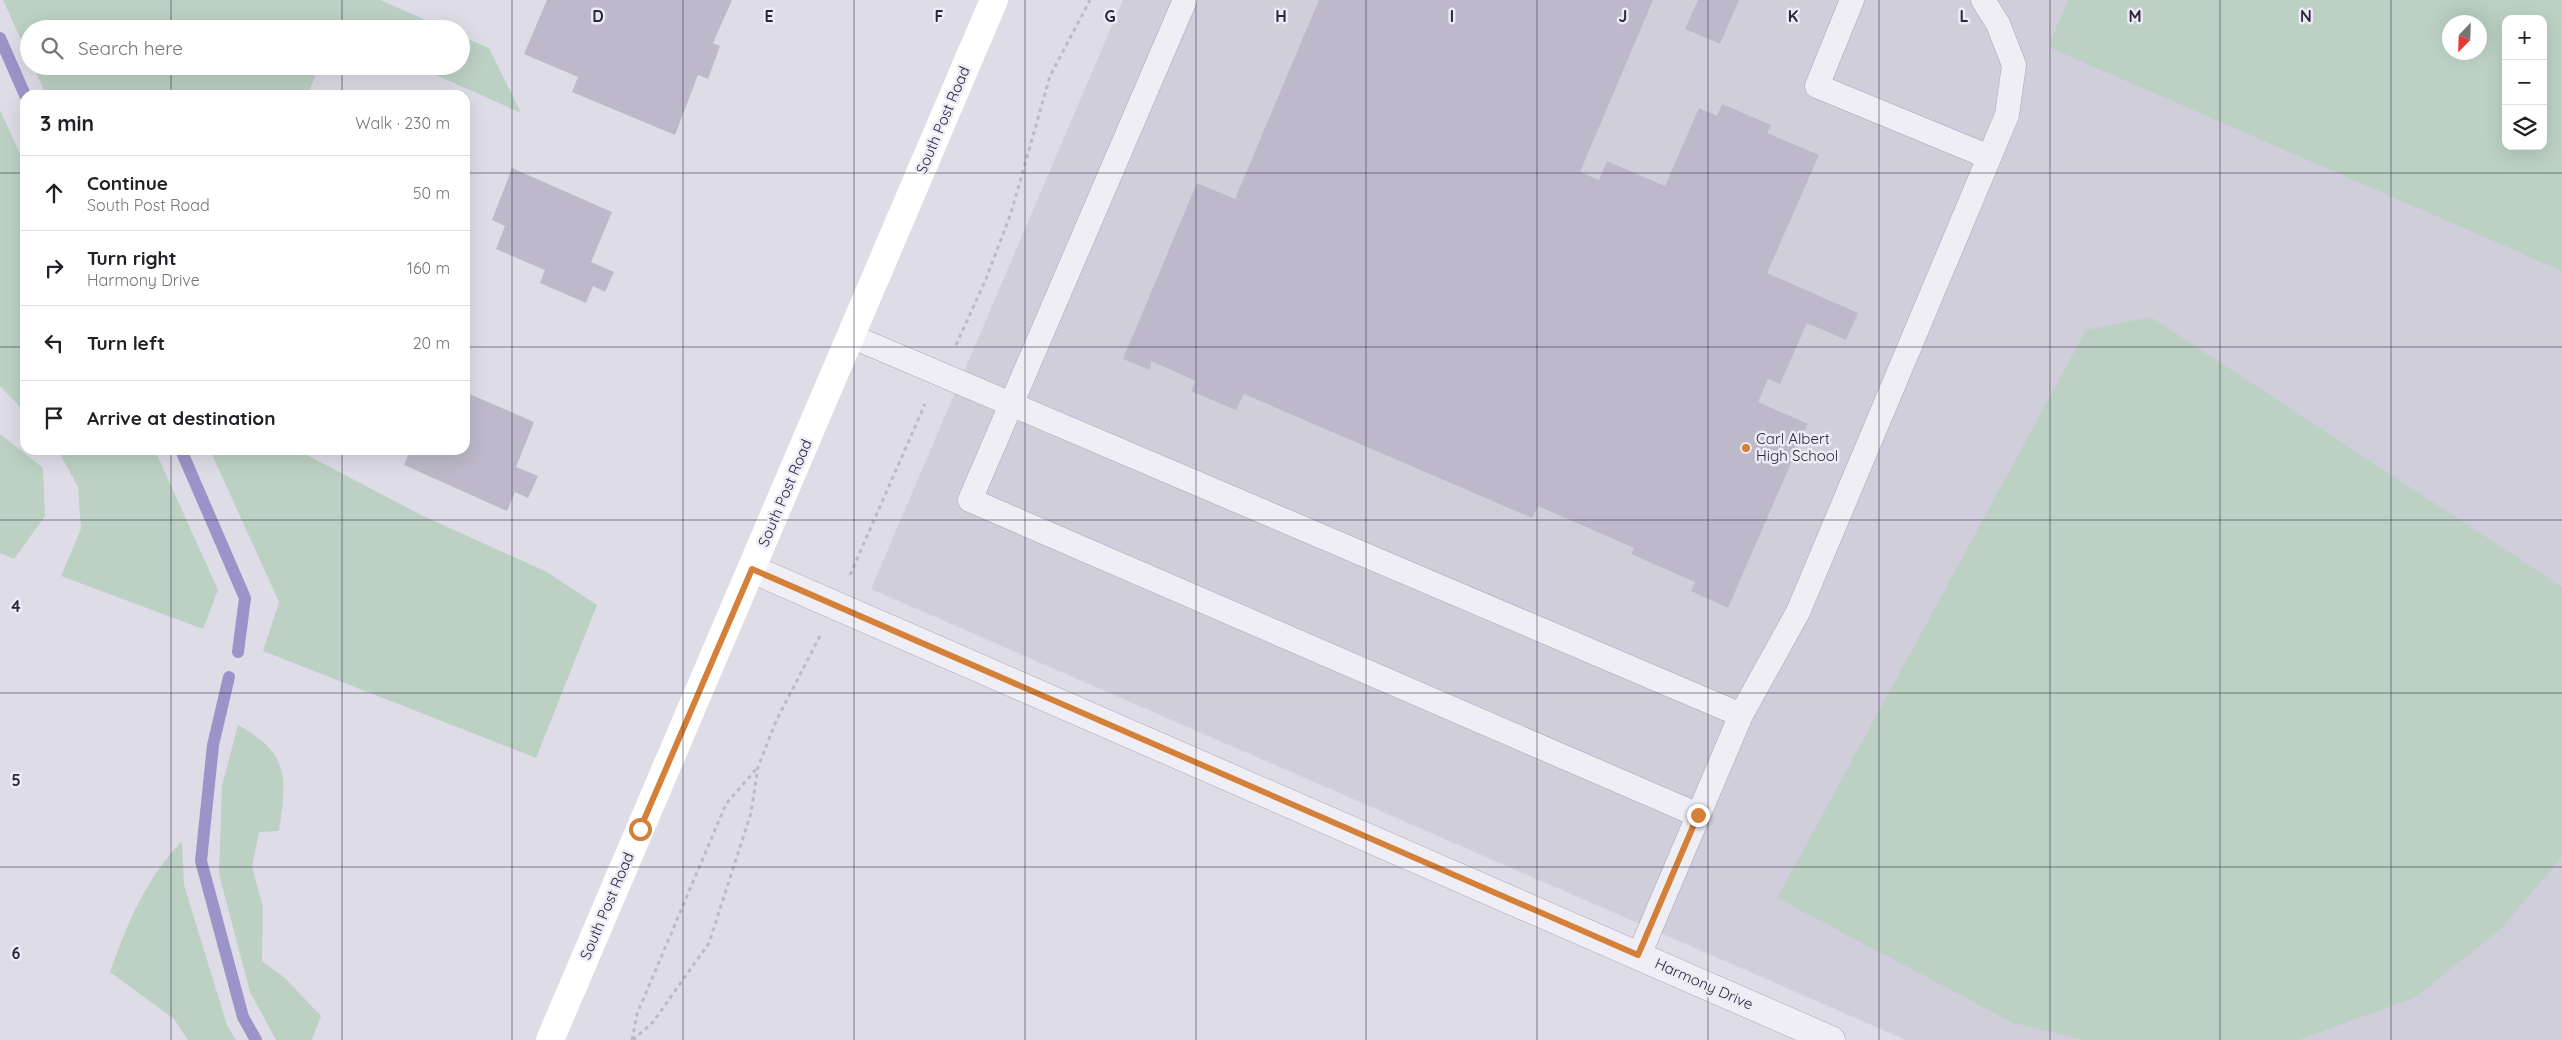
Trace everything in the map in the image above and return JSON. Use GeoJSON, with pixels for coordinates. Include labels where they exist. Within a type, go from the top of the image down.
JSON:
{"type":"FeatureCollection","features":[{"type":"Feature","properties":{"kind":"main road","name":"South Post Road"},"geometry":{"type":"LineString","coordinates":[[550,1040],[994,0]]}},
{"type":"Feature","properties":{"kind":"street","name":"Harmony Drive"},"geometry":{"type":"LineString","coordinates":[[752,569],[1831,1040]]}},
{"type":"Feature","properties":{"kind":"lane"},"geometry":{"type":"LineString","coordinates":[[1185,0],[970,500],[1698,815]]}},
{"type":"Feature","properties":{"kind":"lane"},"geometry":{"type":"LineString","coordinates":[[1852,0],[1818,86],[1989,157]]}},
{"type":"Feature","properties":{"kind":"lane"},"geometry":{"type":"LineString","coordinates":[[1638,955],[1741,715],[1798,612],[2007,115],[2014,64],[1998,24],[1983,0]]}},
{"type":"Feature","properties":{"kind":"lane"},"geometry":{"type":"LineString","coordinates":[[851,336],[1741,715]]}},
{"type":"Feature","properties":{"kind":"path"},"geometry":{"type":"LineString","coordinates":[[758,767],[751,813],[709,943],[653,1022],[633,1040],[637,1014],[726,804],[758,767]]}},
{"type":"Feature","properties":{"kind":"shaded area","name":"Carl Albert High School"},"geometry":{"type":"Polygon","coordinates":[[[1123,0],[2562,0],[2562,1040],[1906,1040],[871,589],[1123,0]]]}},
{"type":"Feature","properties":{"kind":"green space"},"geometry":{"type":"Polygon","coordinates":[[[3,0],[380,0],[426,20],[20,20],[20,37],[3,0]]]}},
{"type":"Feature","properties":{"kind":"green space"},"geometry":{"type":"Polygon","coordinates":[[[2068,0],[2562,0],[2562,271],[2048,47],[2068,0]]]}},
{"type":"Feature","properties":{"kind":"green space"},"geometry":{"type":"Polygon","coordinates":[[[470,40],[489,48],[521,113],[470,90],[436,75],[470,75],[470,40]]]}},
{"type":"Feature","properties":{"kind":"green space"},"geometry":{"type":"Polygon","coordinates":[[[37,75],[316,75],[309,90],[44,90],[37,75]]]}},
{"type":"Feature","properties":{"kind":"green space"},"geometry":{"type":"Polygon","coordinates":[[[0,110],[20,154],[20,407],[0,386],[0,110]]]}},
{"type":"Feature","properties":{"kind":"green space"},"geometry":{"type":"Polygon","coordinates":[[[2151,317],[2562,587],[2562,857],[2500,930],[2416,997],[2299,1040],[2083,1040],[2013,1023],[1777,898],[2086,330],[2151,317]]]}},
{"type":"Feature","properties":{"kind":"green space"},"geometry":{"type":"Polygon","coordinates":[[[0,434],[20,450],[20,455],[27,455],[43,468],[45,516],[14,559],[0,553],[0,434]]]}},
{"type":"Feature","properties":{"kind":"green space"},"geometry":{"type":"Polygon","coordinates":[[[61,455],[157,455],[218,590],[203,629],[61,576],[81,529],[78,487],[61,455]]]}},
{"type":"Feature","properties":{"kind":"green space"},"geometry":{"type":"Polygon","coordinates":[[[212,455],[307,455],[421,515],[545,571],[597,605],[536,758],[263,651],[279,602],[212,455]]]}},
{"type":"Feature","properties":{"kind":"green space"},"geometry":{"type":"Polygon","coordinates":[[[238,725],[267,746],[276,757],[281,769],[283,796],[279,831],[259,832],[252,867],[263,907],[262,961],[285,978],[321,1016],[312,1040],[276,1040],[250,992],[219,874],[222,786],[238,725]]]}},
{"type":"Feature","properties":{"kind":"green space"},"geometry":{"type":"Polygon","coordinates":[[[182,841],[184,885],[227,1025],[236,1040],[188,1040],[174,1019],[110,972],[139,902],[158,871],[182,841]]]}},
{"type":"Feature","properties":{"kind":"building"},"geometry":{"type":"Polygon","coordinates":[[[547,0],[732,0],[713,43],[720,46],[708,79],[698,75],[675,135],[572,92],[578,77],[524,54],[547,0]]]}},
{"type":"Feature","properties":{"kind":"building"},"geometry":{"type":"Polygon","coordinates":[[[1319,0],[1653,0],[1580,172],[1599,180],[1607,161],[1665,186],[1699,108],[1717,116],[1722,104],[1771,125],[1767,133],[1819,155],[1767,273],[1858,313],[1846,340],[1807,323],[1780,384],[1768,379],[1758,402],[1808,424],[1728,608],[1691,591],[1695,582],[1631,554],[1634,548],[1538,506],[1532,518],[1244,394],[1236,410],[1191,391],[1196,381],[1151,361],[1150,370],[1123,359],[1197,183],[1235,199],[1319,0]]]}},
{"type":"Feature","properties":{"kind":"building"},"geometry":{"type":"Polygon","coordinates":[[[1698,0],[1739,0],[1720,44],[1685,29],[1698,0]]]}},
{"type":"Feature","properties":{"kind":"building"},"geometry":{"type":"Polygon","coordinates":[[[512,168],[612,212],[591,262],[614,272],[605,292],[593,286],[586,303],[540,283],[545,270],[496,249],[505,226],[492,220],[512,168]]]}},
{"type":"Feature","properties":{"kind":"building"},"geometry":{"type":"Polygon","coordinates":[[[470,394],[534,422],[516,467],[538,476],[528,498],[515,492],[507,511],[404,465],[408,455],[470,455],[470,394]]]}},
{"type":"Feature","properties":{"kind":"waterway"},"geometry":{"type":"LineString","coordinates":[[0,38],[23,90]]}},
{"type":"Feature","properties":{"kind":"waterway"},"geometry":{"type":"LineString","coordinates":[[183,455],[245,598],[238,652]]}},
{"type":"Feature","properties":{"kind":"waterway"},"geometry":{"type":"LineString","coordinates":[[229,677],[213,745],[201,861],[243,1017],[256,1040]]}},
{"type":"Feature","properties":{"kind":"place","name":"Carl Albert High School"},"geometry":{"type":"Point","coordinates":[1746,448]}},
{"type":"Feature","properties":{"kind":"route"},"geometry":{"type":"LineString","coordinates":[[640,829],[752,569],[1638,955],[1698,815]]}}]}
